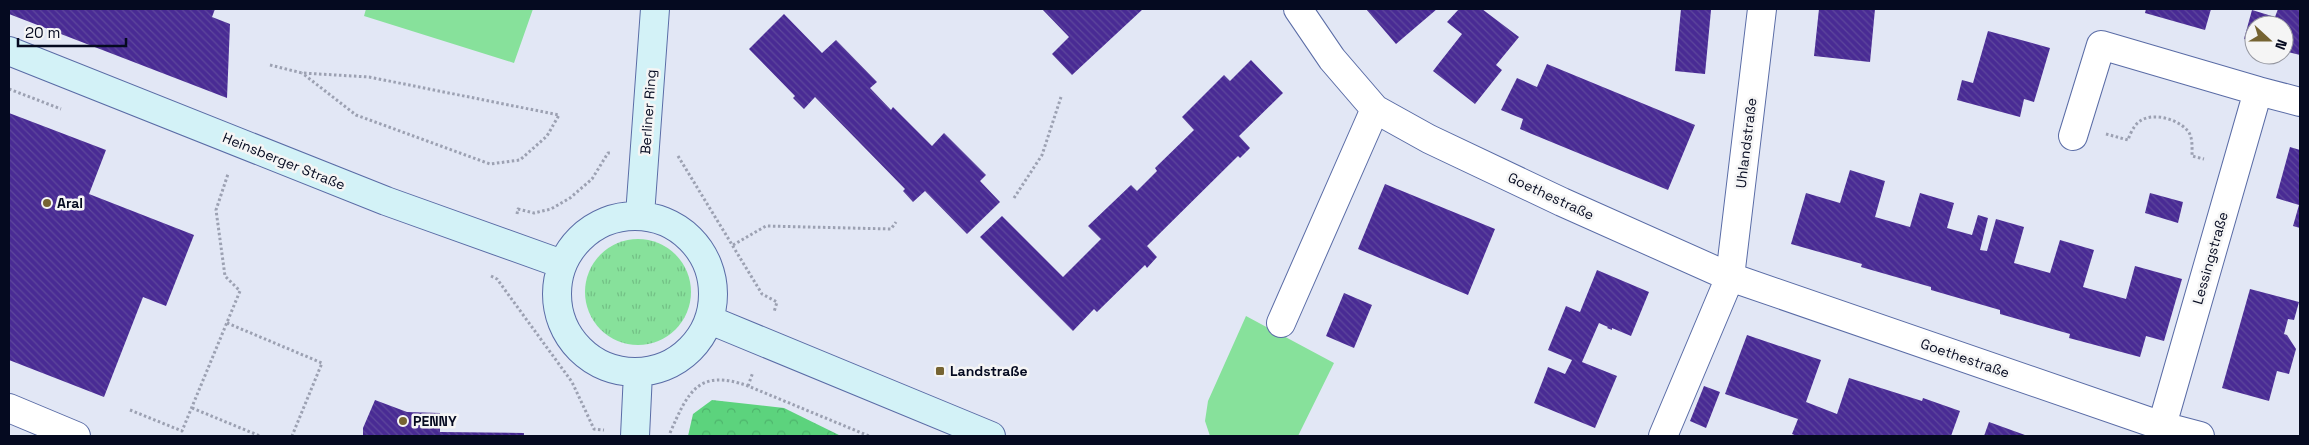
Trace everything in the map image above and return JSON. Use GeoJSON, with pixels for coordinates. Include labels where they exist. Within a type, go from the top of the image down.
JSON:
{"type":"FeatureCollection","features":[{"type":"Feature","properties":{"kind":"street","name":"Berliner Ring"},"geometry":{"type":"LineString","coordinates":[[640,215],[655,9]]}},
{"type":"Feature","properties":{"kind":"street","name":"Goethestraße"},"geometry":{"type":"LineString","coordinates":[[1298,9],[1332,59],[1375,109],[1429,139],[1480,164],[1730,277],[2161,431],[2200,436]]}},
{"type":"Feature","properties":{"kind":"street","name":"Uhlandstraße"},"geometry":{"type":"LineString","coordinates":[[1730,277],[1762,9]]}},
{"type":"Feature","properties":{"kind":"street"},"geometry":{"type":"LineString","coordinates":[[2075,130],[2101,45],[2300,102]]}},
{"type":"Feature","properties":{"kind":"street","name":"Heinsberger Straße"},"geometry":{"type":"LineString","coordinates":[[9,51],[386,201],[562,264]]}},
{"type":"Feature","properties":{"kind":"street","name":"Lessingstraße"},"geometry":{"type":"LineString","coordinates":[[2161,431],[2258,91]]}},
{"type":"Feature","properties":{"kind":"street"},"geometry":{"type":"LineString","coordinates":[[1281,323],[1375,109]]}},
{"type":"Feature","properties":{"kind":"street"},"geometry":{"type":"LineString","coordinates":[[640,215],[664,220],[685,232],[701,250],[711,272],[714,297],[710,320],[698,341],[682,358],[660,368],[638,373],[612,369],[588,358],[571,339],[560,316],[557,290],[562,264],[575,243],[593,227],[616,217],[640,215]]}},
{"type":"Feature","properties":{"kind":"street"},"geometry":{"type":"LineString","coordinates":[[1663,436],[1730,277]]}},
{"type":"Feature","properties":{"kind":"street"},"geometry":{"type":"LineString","coordinates":[[710,320],[991,436]]}},
{"type":"Feature","properties":{"kind":"street"},"geometry":{"type":"LineString","coordinates":[[635,435],[638,373]]}},
{"type":"Feature","properties":{"kind":"street"},"geometry":{"type":"LineString","coordinates":[[9,408],[76,436]]}},
{"type":"Feature","properties":{"kind":"path"},"geometry":{"type":"LineString","coordinates":[[270,65],[302,74],[369,77],[558,115],[547,136],[520,160],[490,164],[356,115],[302,74]]}},
{"type":"Feature","properties":{"kind":"path"},"geometry":{"type":"LineString","coordinates":[[9,89],[63,110]]}},
{"type":"Feature","properties":{"kind":"path"},"geometry":{"type":"LineString","coordinates":[[1014,198],[1042,156],[1061,97]]}},
{"type":"Feature","properties":{"kind":"path"},"geometry":{"type":"LineString","coordinates":[[2075,130],[2128,140],[2130,133],[2140,121],[2152,117],[2172,120],[2187,130],[2191,138],[2192,156],[2236,169]]}},
{"type":"Feature","properties":{"kind":"path"},"geometry":{"type":"LineString","coordinates":[[130,410],[182,431],[192,408],[240,291],[225,276],[216,210],[241,143]]}},
{"type":"Feature","properties":{"kind":"path"},"geometry":{"type":"LineString","coordinates":[[219,170],[237,177]]}},
{"type":"Feature","properties":{"kind":"path"},"geometry":{"type":"LineString","coordinates":[[733,245],[766,226],[891,229],[896,222]]}},
{"type":"Feature","properties":{"kind":"path"},"geometry":{"type":"LineString","coordinates":[[488,274],[497,279],[572,382],[594,429],[635,435],[670,434],[685,398],[698,387],[714,378],[733,380],[869,436]]}},
{"type":"Feature","properties":{"kind":"path"},"geometry":{"type":"LineString","coordinates":[[227,323],[322,363],[292,436]]}},
{"type":"Feature","properties":{"kind":"path"},"geometry":{"type":"LineString","coordinates":[[192,408],[260,436]]}},
{"type":"Feature","properties":{"kind":"green space"},"geometry":{"type":"Polygon","coordinates":[[[366,9],[533,9],[514,63],[364,16],[366,9]]]}},
{"type":"Feature","properties":{"kind":"green space"},"geometry":{"type":"Polygon","coordinates":[[[638,239],[658,243],[675,255],[687,272],[691,292],[687,312],[675,329],[658,341],[638,345],[618,341],[601,329],[589,312],[585,292],[589,272],[601,255],[618,243],[638,239]]]}},
{"type":"Feature","properties":{"kind":"green space"},"geometry":{"type":"Polygon","coordinates":[[[1246,316],[1334,363],[1298,436],[1210,436],[1205,421],[1208,401],[1246,316]]]}},
{"type":"Feature","properties":{"kind":"green space"},"geometry":{"type":"Polygon","coordinates":[[[712,400],[784,408],[841,436],[688,436],[693,414],[712,400]]]}},
{"type":"Feature","properties":{"kind":"building"},"geometry":{"type":"Polygon","coordinates":[[[9,9],[215,9],[212,17],[230,24],[227,98],[9,14],[9,9]]]}},
{"type":"Feature","properties":{"kind":"building"},"geometry":{"type":"Polygon","coordinates":[[[1042,9],[1143,9],[1072,75],[1052,54],[1069,37],[1042,9]]]}},
{"type":"Feature","properties":{"kind":"building"},"geometry":{"type":"Polygon","coordinates":[[[1366,9],[1437,9],[1396,44],[1366,9]]]}},
{"type":"Feature","properties":{"kind":"building"},"geometry":{"type":"Polygon","coordinates":[[[1459,9],[1482,9],[1519,37],[1496,65],[1502,70],[1475,104],[1433,71],[1462,34],[1447,22],[1459,9]]]}},
{"type":"Feature","properties":{"kind":"building"},"geometry":{"type":"Polygon","coordinates":[[[1681,9],[1711,10],[1705,74],[1675,71],[1681,9]]]}},
{"type":"Feature","properties":{"kind":"building"},"geometry":{"type":"Polygon","coordinates":[[[1819,9],[1875,9],[1870,62],[1814,56],[1819,9]]]}},
{"type":"Feature","properties":{"kind":"building"},"geometry":{"type":"Polygon","coordinates":[[[2146,9],[2211,9],[2205,30],[2145,13],[2146,9]]]}},
{"type":"Feature","properties":{"kind":"building"},"geometry":{"type":"Polygon","coordinates":[[[2278,9],[2300,9],[2300,55],[2294,54],[2294,15],[2276,15],[2278,9]]]}},
{"type":"Feature","properties":{"kind":"building"},"geometry":{"type":"Polygon","coordinates":[[[2252,10],[2268,15],[2251,15],[2252,10]]]}},
{"type":"Feature","properties":{"kind":"building"},"geometry":{"type":"Polygon","coordinates":[[[784,14],[822,53],[836,40],[877,82],[870,88],[891,110],[893,107],[932,146],[944,133],[986,175],[980,181],[1000,202],[967,234],[925,191],[913,202],[903,191],[905,189],[815,97],[804,109],[793,98],[795,96],[749,49],[784,14]]]}},
{"type":"Feature","properties":{"kind":"building"},"geometry":{"type":"Polygon","coordinates":[[[1988,31],[2050,48],[2034,102],[2024,99],[2020,117],[1957,100],[1962,80],[1973,83],[1988,31]]]}},
{"type":"Feature","properties":{"kind":"building"},"geometry":{"type":"Polygon","coordinates":[[[1251,60],[1283,93],[1239,136],[1250,148],[1240,158],[1238,156],[1147,246],[1157,257],[1147,268],[1145,265],[1097,312],[1094,309],[1073,331],[980,237],[1002,216],[1063,277],[1101,239],[1088,226],[1131,185],[1137,191],[1157,171],[1155,168],[1194,130],[1182,117],[1224,75],[1230,81],[1251,60]]]}},
{"type":"Feature","properties":{"kind":"building"},"geometry":{"type":"Polygon","coordinates":[[[1547,64],[1695,125],[1668,190],[1520,129],[1523,119],[1501,110],[1517,78],[1537,87],[1547,64]]]}},
{"type":"Feature","properties":{"kind":"building"},"geometry":{"type":"Polygon","coordinates":[[[9,113],[106,150],[89,194],[194,235],[166,306],[143,297],[104,397],[9,360],[9,113]]]}},
{"type":"Feature","properties":{"kind":"building"},"geometry":{"type":"Polygon","coordinates":[[[2290,147],[2300,150],[2300,228],[2293,226],[2299,205],[2276,198],[2290,147]]]}},
{"type":"Feature","properties":{"kind":"building"},"geometry":{"type":"Polygon","coordinates":[[[1850,170],[1885,181],[1875,217],[1910,227],[1920,193],[1954,203],[1947,228],[1972,235],[1978,215],[1988,218],[1980,250],[1987,251],[1996,219],[2024,227],[2014,263],[2050,273],[2060,240],[2094,250],[2083,287],[2126,299],[2135,266],[2182,279],[2164,341],[2146,336],[2140,357],[2069,338],[2070,334],[2000,314],[2000,310],[1931,290],[1931,287],[1861,267],[1862,264],[1791,244],[1806,193],[1840,203],[1850,170]]]}},
{"type":"Feature","properties":{"kind":"building"},"geometry":{"type":"Polygon","coordinates":[[[1385,184],[1495,229],[1468,295],[1358,249],[1385,184]]]}},
{"type":"Feature","properties":{"kind":"building"},"geometry":{"type":"Polygon","coordinates":[[[2150,193],[2183,202],[2178,223],[2145,213],[2150,193]]]}},
{"type":"Feature","properties":{"kind":"building"},"geometry":{"type":"Polygon","coordinates":[[[1597,270],[1649,292],[1631,336],[1612,328],[1612,330],[1607,328],[1599,323],[1582,362],[1617,376],[1595,428],[1534,403],[1548,367],[1565,374],[1572,360],[1548,350],[1566,306],[1580,312],[1597,270]]]}},
{"type":"Feature","properties":{"kind":"building"},"geometry":{"type":"Polygon","coordinates":[[[2250,289],[2299,302],[2294,320],[2288,319],[2284,334],[2287,335],[2296,349],[2289,374],[2277,371],[2269,401],[2222,388],[2250,289]]]}},
{"type":"Feature","properties":{"kind":"building"},"geometry":{"type":"Polygon","coordinates":[[[1344,293],[1372,305],[1354,348],[1326,336],[1344,293]]]}},
{"type":"Feature","properties":{"kind":"building"},"geometry":{"type":"Polygon","coordinates":[[[1747,335],[1821,360],[1806,402],[1837,414],[1849,378],[1922,401],[1923,398],[1960,411],[1951,436],[1797,436],[1792,434],[1798,419],[1725,394],[1747,335]]]}},
{"type":"Feature","properties":{"kind":"building"},"geometry":{"type":"Polygon","coordinates":[[[1704,386],[1720,392],[1706,428],[1690,421],[1704,386]]]}},
{"type":"Feature","properties":{"kind":"building","name":"PENNY"},"geometry":{"type":"Polygon","coordinates":[[[375,400],[407,412],[440,413],[440,432],[524,433],[524,436],[363,436],[363,428],[375,400]]]}},
{"type":"Feature","properties":{"kind":"building"},"geometry":{"type":"Polygon","coordinates":[[[1989,422],[2025,435],[2025,436],[1984,436],[1989,422]]]}},
{"type":"Feature","properties":{"kind":"place","name":"Aral"},"geometry":{"type":"Point","coordinates":[47,203]}},
{"type":"Feature","properties":{"kind":"place","name":"Landstraße"},"geometry":{"type":"Point","coordinates":[940,371]}},
{"type":"Feature","properties":{"kind":"place","name":"PENNY"},"geometry":{"type":"Point","coordinates":[403,421]}}]}
